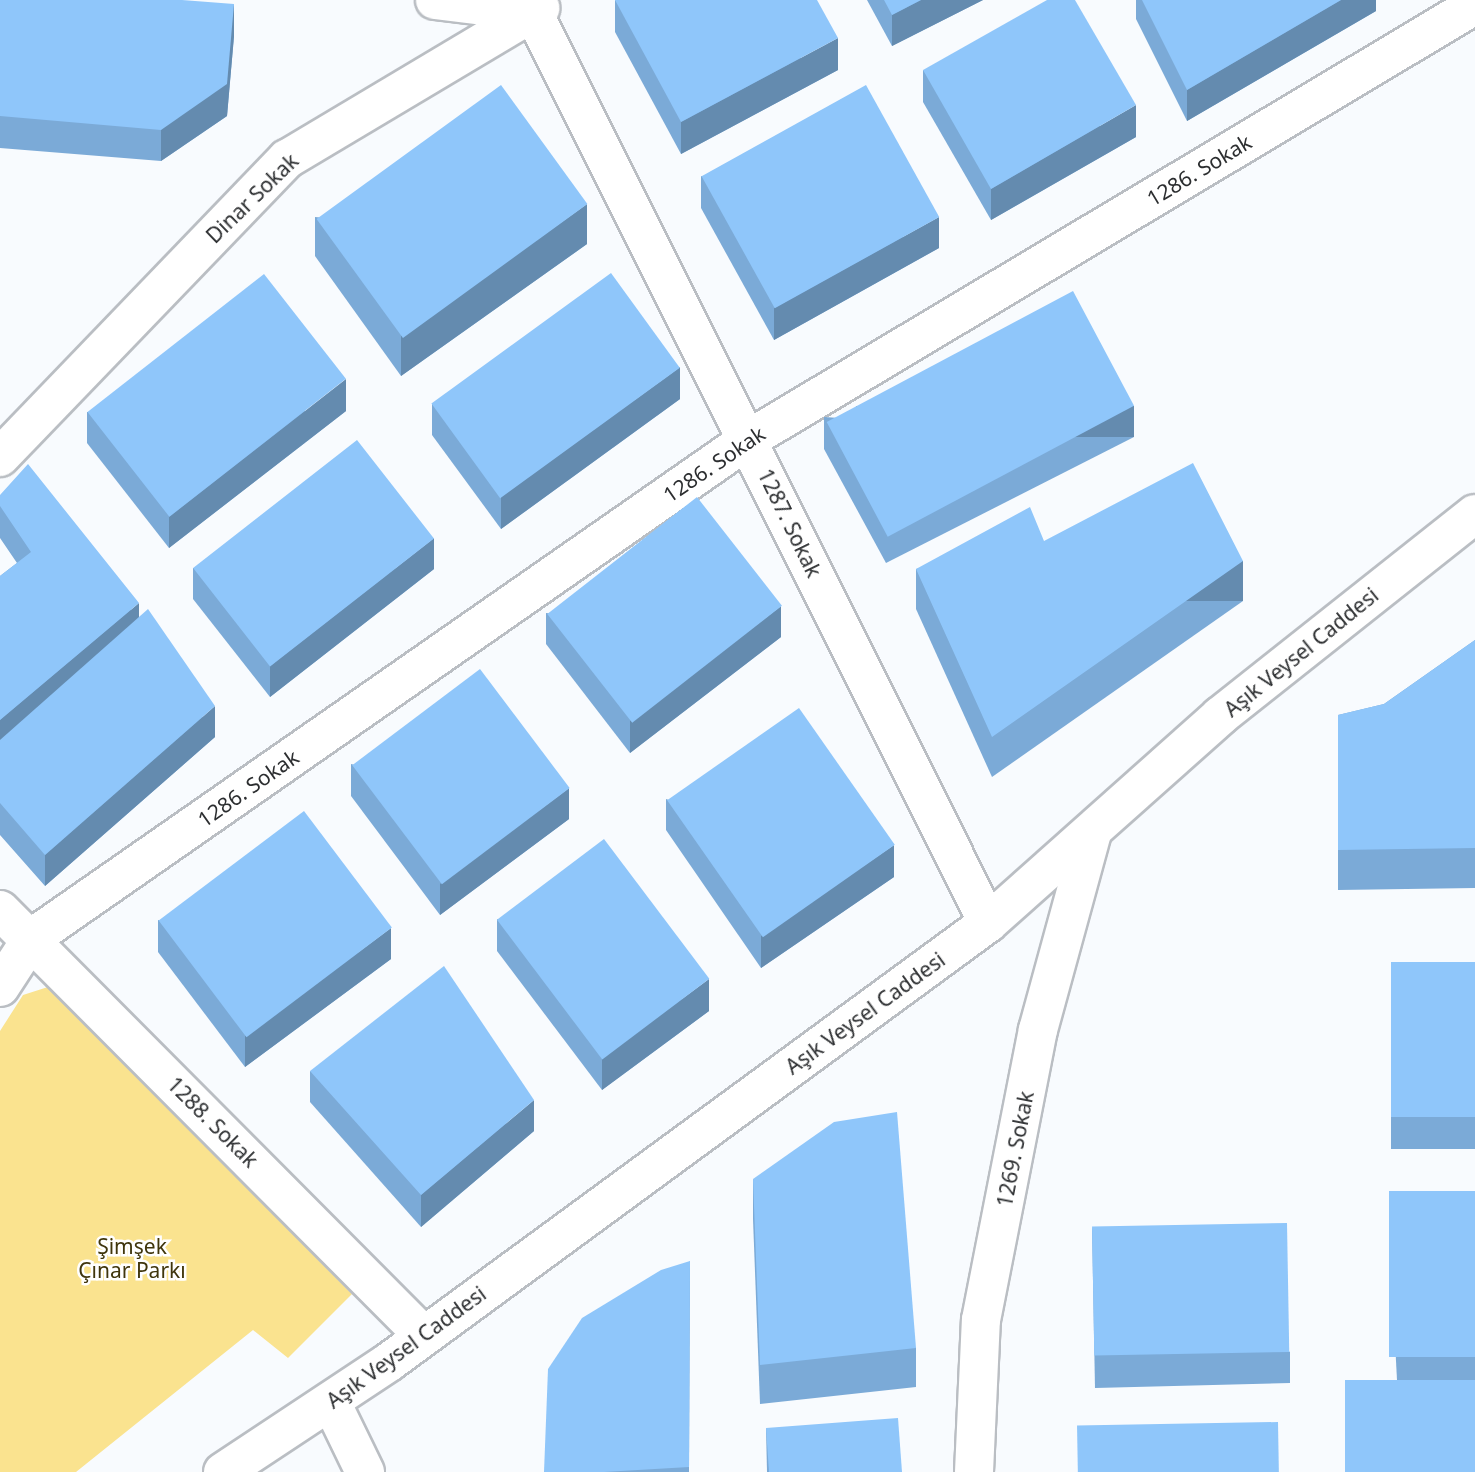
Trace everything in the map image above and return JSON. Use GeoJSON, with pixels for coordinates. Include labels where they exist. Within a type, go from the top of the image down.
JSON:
{"type":"FeatureCollection","features":[{"type":"Feature","properties":{"kind":"street"},"geometry":{"type":"LineString","coordinates":[[435,0],[543,6]]}},
{"type":"Feature","properties":{"kind":"street","name":"1286. Sokak"},"geometry":{"type":"LineString","coordinates":[[0,987],[32,938],[749,439],[1475,5]]}},
{"type":"Feature","properties":{"kind":"street","name":"1287. Sokak"},"geometry":{"type":"LineString","coordinates":[[543,6],[749,439],[988,923]]}},
{"type":"Feature","properties":{"kind":"street","name":"Dinar Sokak"},"geometry":{"type":"LineString","coordinates":[[0,457],[287,159],[543,6]]}},
{"type":"Feature","properties":{"kind":"street","name":"Aşık Veysel Caddesi"},"geometry":{"type":"LineString","coordinates":[[223,1472],[331,1402],[424,1336],[988,923],[1220,716],[1475,514]]}},
{"type":"Feature","properties":{"kind":"street","name":"1269. Sokak"},"geometry":{"type":"LineString","coordinates":[[974,1472],[981,1320],[1038,1030],[1092,832]]}},
{"type":"Feature","properties":{"kind":"street","name":"1288. Sokak"},"geometry":{"type":"LineString","coordinates":[[0,910],[32,938],[424,1336]]}},
{"type":"Feature","properties":{"kind":"street"},"geometry":{"type":"LineString","coordinates":[[331,1402],[365,1472]]}},
{"type":"Feature","properties":{"kind":"green space","name":"Şimşek Çınar Parkı"},"geometry":{"type":"Polygon","coordinates":[[[51,986],[352,1294],[288,1358],[253,1330],[76,1472],[0,1472],[0,1031],[23,995],[51,986]]]}},
{"type":"Feature","properties":{"kind":"building"},"geometry":{"type":"Polygon","coordinates":[[[0,0],[182,0],[234,4],[227,84],[161,130],[0,116],[0,0]]]}},
{"type":"Feature","properties":{"kind":"building"},"geometry":{"type":"Polygon","coordinates":[[[615,0],[817,0],[838,38],[681,122],[615,0]]]}},
{"type":"Feature","properties":{"kind":"building"},"geometry":{"type":"Polygon","coordinates":[[[884,0],[921,0],[892,15],[884,0]]]}},
{"type":"Feature","properties":{"kind":"building"},"geometry":{"type":"Polygon","coordinates":[[[1047,0],[1075,0],[1136,105],[991,189],[923,70],[1047,0]]]}},
{"type":"Feature","properties":{"kind":"building"},"geometry":{"type":"Polygon","coordinates":[[[1142,0],[1341,0],[1187,90],[1142,0]]]}},
{"type":"Feature","properties":{"kind":"building"},"geometry":{"type":"Polygon","coordinates":[[[501,85],[587,204],[403,338],[317,219],[501,85]]]}},
{"type":"Feature","properties":{"kind":"building"},"geometry":{"type":"Polygon","coordinates":[[[866,85],[939,217],[775,308],[702,176],[866,85]]]}},
{"type":"Feature","properties":{"kind":"building"},"geometry":{"type":"Polygon","coordinates":[[[611,273],[680,368],[500,498],[431,403],[611,273]]]}},
{"type":"Feature","properties":{"kind":"building"},"geometry":{"type":"Polygon","coordinates":[[[264,274],[346,379],[169,517],[87,412],[264,274]]]}},
{"type":"Feature","properties":{"kind":"building"},"geometry":{"type":"Polygon","coordinates":[[[1073,291],[1134,406],[888,537],[827,422],[1073,291]]]}},
{"type":"Feature","properties":{"kind":"building"},"geometry":{"type":"Polygon","coordinates":[[[357,440],[434,539],[270,667],[193,568],[357,440]]]}},
{"type":"Feature","properties":{"kind":"building"},"geometry":{"type":"Polygon","coordinates":[[[1193,463],[1243,561],[992,737],[916,569],[1030,507],[1044,541],[1193,463]]]}},
{"type":"Feature","properties":{"kind":"building"},"geometry":{"type":"Polygon","coordinates":[[[28,464],[139,603],[0,720],[0,576],[31,552],[0,506],[0,495],[28,464]]]}},
{"type":"Feature","properties":{"kind":"building"},"geometry":{"type":"Polygon","coordinates":[[[697,497],[782,606],[632,723],[547,614],[697,497]]]}},
{"type":"Feature","properties":{"kind":"building"},"geometry":{"type":"Polygon","coordinates":[[[148,609],[215,706],[45,855],[0,803],[0,740],[148,609]]]}},
{"type":"Feature","properties":{"kind":"building"},"geometry":{"type":"Polygon","coordinates":[[[1475,640],[1475,848],[1338,850],[1338,715],[1384,704],[1475,640]]]}},
{"type":"Feature","properties":{"kind":"building"},"geometry":{"type":"Polygon","coordinates":[[[480,669],[570,788],[442,884],[352,765],[480,669]]]}},
{"type":"Feature","properties":{"kind":"building"},"geometry":{"type":"Polygon","coordinates":[[[799,708],[895,845],[763,937],[667,800],[799,708]]]}},
{"type":"Feature","properties":{"kind":"building"},"geometry":{"type":"Polygon","coordinates":[[[304,811],[392,928],[247,1037],[159,921],[304,811]]]}},
{"type":"Feature","properties":{"kind":"building"},"geometry":{"type":"Polygon","coordinates":[[[604,839],[709,979],[602,1059],[497,920],[604,839]]]}},
{"type":"Feature","properties":{"kind":"building"},"geometry":{"type":"Polygon","coordinates":[[[1391,962],[1475,962],[1475,1117],[1391,1117],[1391,962]]]}},
{"type":"Feature","properties":{"kind":"building"},"geometry":{"type":"Polygon","coordinates":[[[444,966],[534,1100],[421,1195],[310,1071],[444,966]]]}},
{"type":"Feature","properties":{"kind":"building"},"geometry":{"type":"Polygon","coordinates":[[[897,1112],[916,1348],[760,1365],[753,1179],[834,1122],[897,1112]]]}},
{"type":"Feature","properties":{"kind":"building"},"geometry":{"type":"Polygon","coordinates":[[[1389,1191],[1475,1191],[1475,1357],[1389,1357],[1389,1191]]]}},
{"type":"Feature","properties":{"kind":"building"},"geometry":{"type":"Polygon","coordinates":[[[1287,1223],[1289,1352],[1094,1355],[1092,1226],[1287,1223]]]}},
{"type":"Feature","properties":{"kind":"building"},"geometry":{"type":"Polygon","coordinates":[[[690,1261],[689,1467],[544,1472],[548,1369],[582,1318],[661,1270],[690,1261]]]}},
{"type":"Feature","properties":{"kind":"building"},"geometry":{"type":"Polygon","coordinates":[[[1345,1380],[1475,1380],[1475,1472],[1345,1472],[1345,1380]]]}},
{"type":"Feature","properties":{"kind":"building"},"geometry":{"type":"Polygon","coordinates":[[[898,1418],[902,1472],[769,1472],[766,1428],[898,1418]]]}},
{"type":"Feature","properties":{"kind":"building"},"geometry":{"type":"Polygon","coordinates":[[[1278,1422],[1279,1472],[1078,1472],[1077,1426],[1278,1422]]]}}]}
